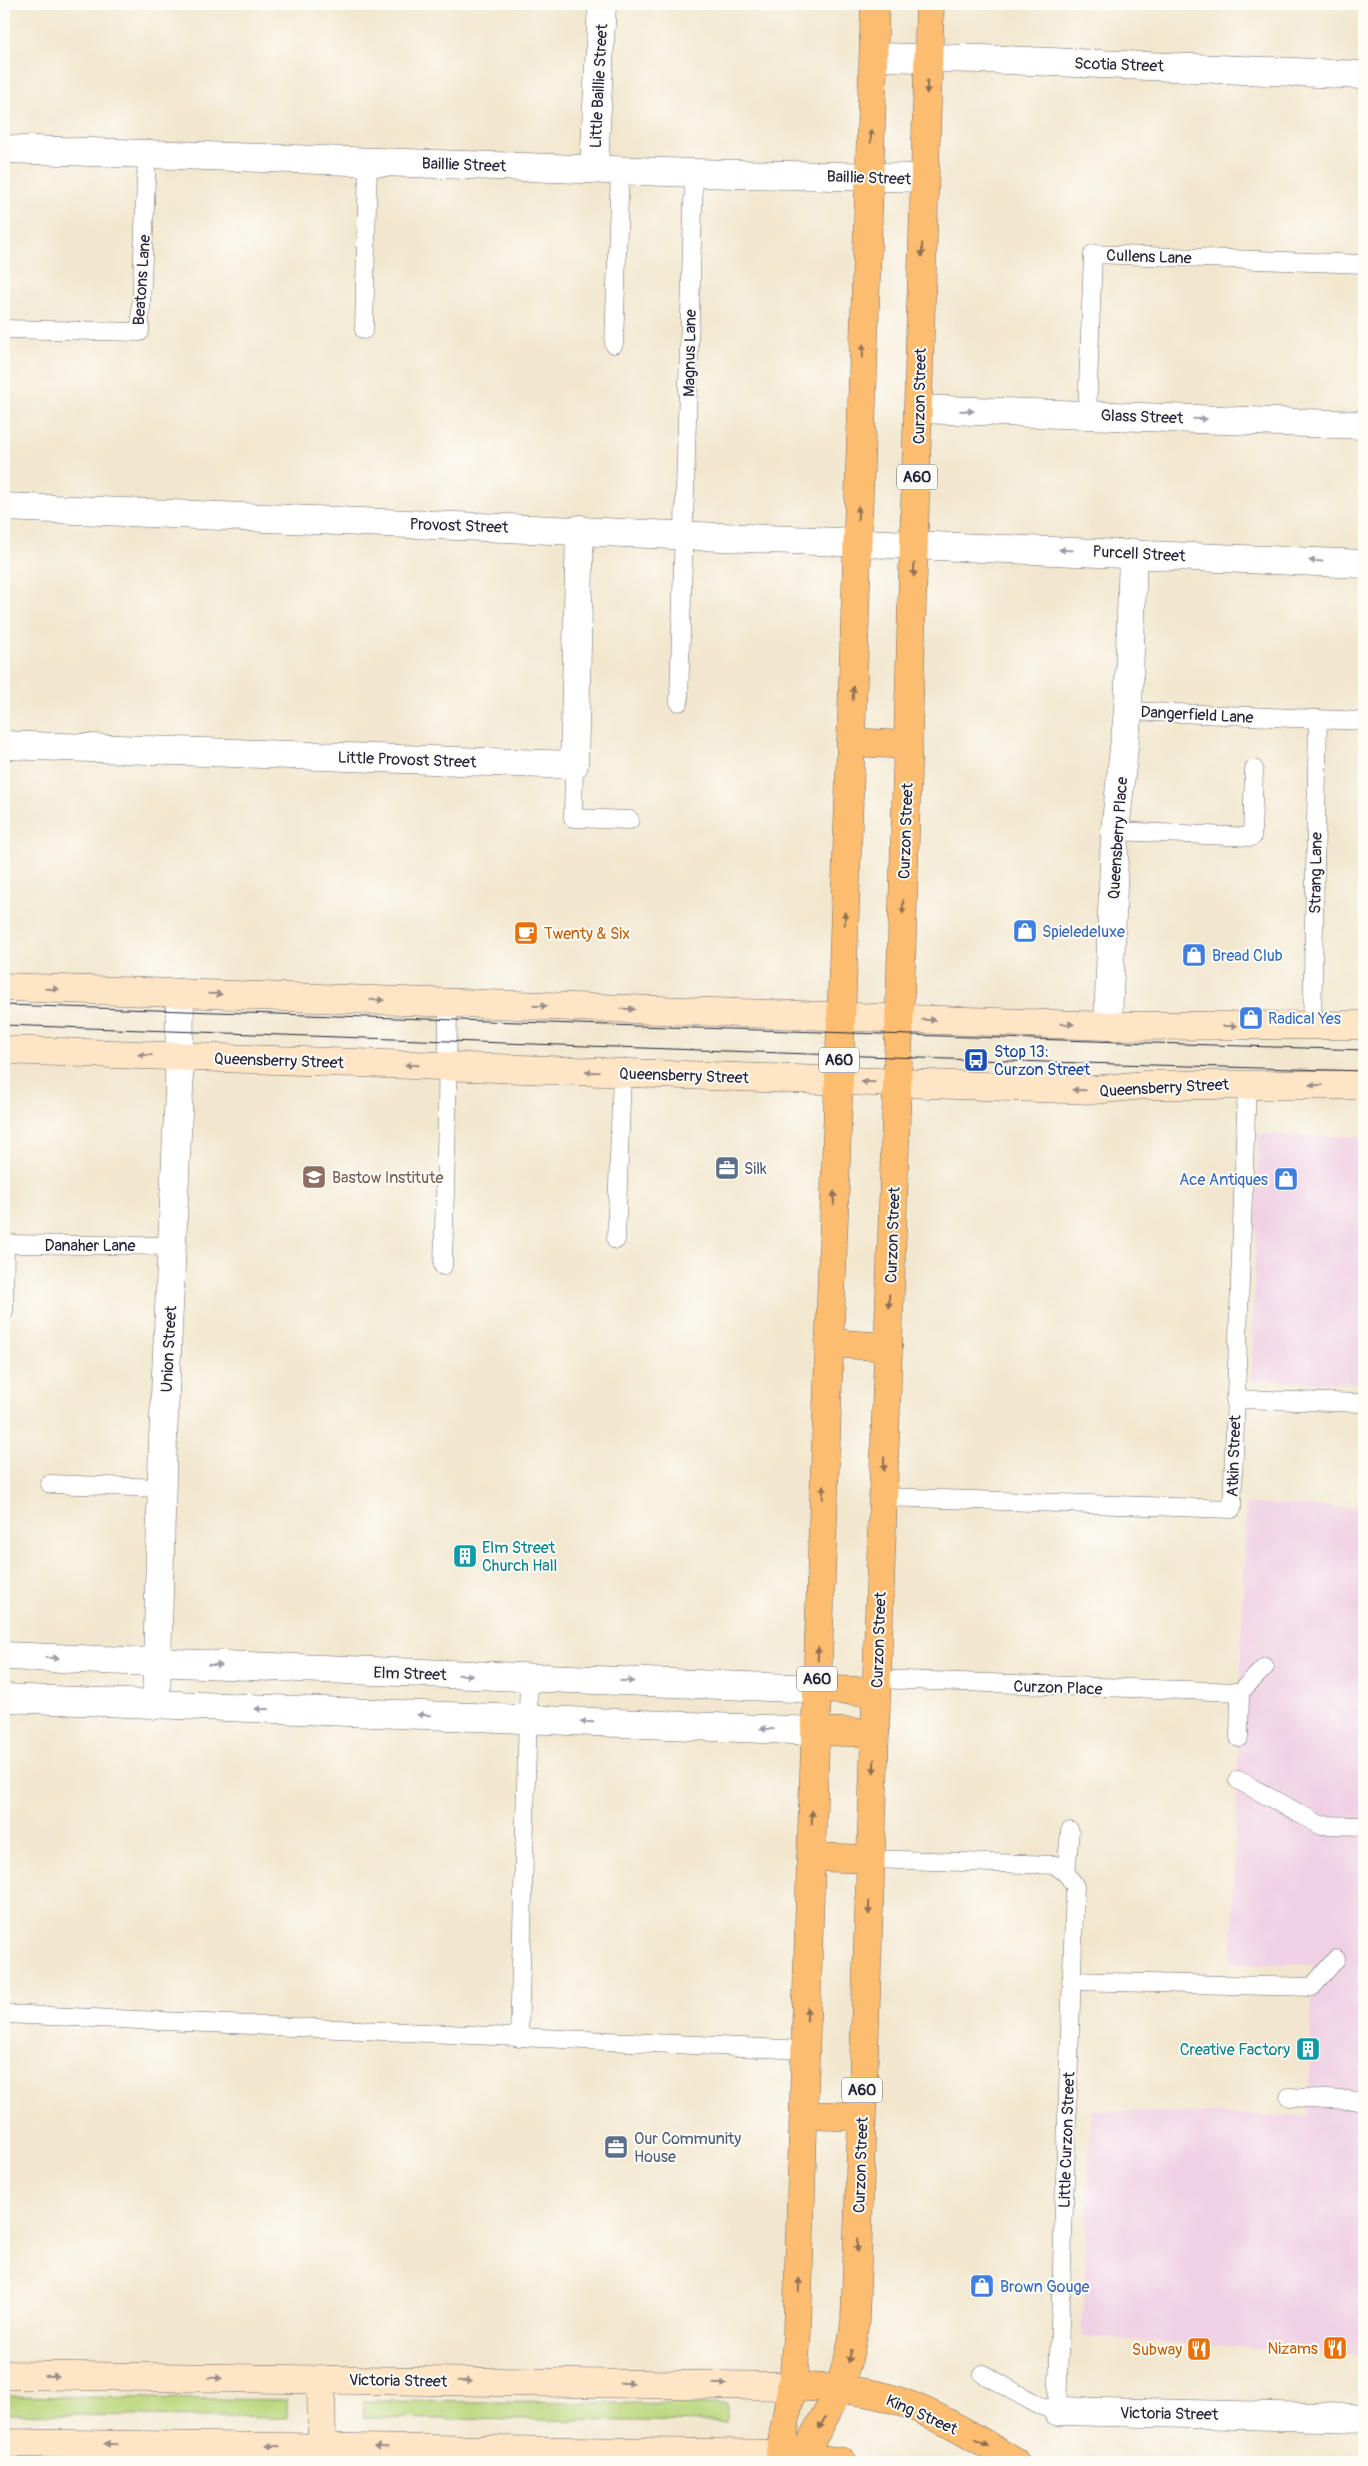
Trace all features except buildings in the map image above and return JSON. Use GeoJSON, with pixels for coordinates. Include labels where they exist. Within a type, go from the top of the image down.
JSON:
{"type":"FeatureCollection","features":[{"type":"Feature","properties":{"kind":"highway","name":"A60"},"geometry":{"type":"LineString","coordinates":[[787,2457],[791,2386],[797,2334],[815,1730],[852,742],[857,541],[876,4]]}},
{"type":"Feature","properties":{"kind":"highway","name":"Curzon Street"},"geometry":{"type":"LineString","coordinates":[[787,2457],[840,2390],[851,2353],[855,2321],[919,409],[930,4]]}},
{"type":"Feature","properties":{"kind":"highway"},"geometry":{"type":"LineString","coordinates":[[852,742],[908,745]]}},
{"type":"Feature","properties":{"kind":"highway"},"geometry":{"type":"LineString","coordinates":[[829,1343],[888,1347]]}},
{"type":"Feature","properties":{"kind":"highway"},"geometry":{"type":"LineString","coordinates":[[817,1689],[876,1685]]}},
{"type":"Feature","properties":{"kind":"highway"},"geometry":{"type":"LineString","coordinates":[[815,1730],[875,1733]]}},
{"type":"Feature","properties":{"kind":"highway"},"geometry":{"type":"LineString","coordinates":[[811,1857],[870,1859]]}},
{"type":"Feature","properties":{"kind":"highway"},"geometry":{"type":"LineString","coordinates":[[804,2115],[861,2117]]}},
{"type":"Feature","properties":{"kind":"highway","name":"King Street"},"geometry":{"type":"LineString","coordinates":[[791,2386],[879,2395],[905,2404],[1015,2462]]}},
{"type":"Feature","properties":{"kind":"highway"},"geometry":{"type":"LineString","coordinates":[[787,2457],[843,2462]]}},
{"type":"Feature","properties":{"kind":"street","name":"Little Baillie Street"},"geometry":{"type":"LineString","coordinates":[[602,4],[607,168]]}},
{"type":"Feature","properties":{"kind":"street","name":"Scotia Street"},"geometry":{"type":"LineString","coordinates":[[874,57],[982,58],[1364,75]]}},
{"type":"Feature","properties":{"kind":"street","name":"Baillie Street"},"geometry":{"type":"LineString","coordinates":[[4,149],[607,168],[694,173],[924,178]]}},
{"type":"Feature","properties":{"kind":"street","name":"Glass Street"},"geometry":{"type":"LineString","coordinates":[[919,409],[1364,425]]}},
{"type":"Feature","properties":{"kind":"street","name":"Provost Street"},"geometry":{"type":"LineString","coordinates":[[4,507],[914,543]]}},
{"type":"Feature","properties":{"kind":"street"},"geometry":{"type":"LineString","coordinates":[[574,765],[580,529]]}},
{"type":"Feature","properties":{"kind":"street","name":"Purcell Street"},"geometry":{"type":"LineString","coordinates":[[914,543],[1364,564]]}},
{"type":"Feature","properties":{"kind":"street","name":"Dangerfield Lane"},"geometry":{"type":"LineString","coordinates":[[1128,711],[1133,553]]}},
{"type":"Feature","properties":{"kind":"street","name":"Queensberry Place"},"geometry":{"type":"LineString","coordinates":[[1108,1026],[1115,831],[1128,711]]}},
{"type":"Feature","properties":{"kind":"street","name":"Little Provost Street"},"geometry":{"type":"LineString","coordinates":[[4,745],[574,765]]}},
{"type":"Feature","properties":{"kind":"street"},"geometry":{"type":"LineString","coordinates":[[4,987],[1108,1026],[1364,1025]]}},
{"type":"Feature","properties":{"kind":"street","name":"Union Street"},"geometry":{"type":"LineString","coordinates":[[156,1705],[162,1488],[174,1246],[180,1057],[180,993]]}},
{"type":"Feature","properties":{"kind":"street","name":"Queensberry Street"},"geometry":{"type":"LineString","coordinates":[[4,1050],[1093,1090],[1145,1085],[1247,1083],[1364,1085]]}},
{"type":"Feature","properties":{"kind":"street","name":"Elm Street"},"geometry":{"type":"LineString","coordinates":[[4,1656],[817,1689]]}},
{"type":"Feature","properties":{"kind":"street"},"geometry":{"type":"LineString","coordinates":[[4,1698],[815,1730]]}},
{"type":"Feature","properties":{"kind":"street","name":"Victoria Street"},"geometry":{"type":"LineString","coordinates":[[4,2375],[791,2386]]}},
{"type":"Feature","properties":{"kind":"street"},"geometry":{"type":"LineString","coordinates":[[321,2379],[322,2446]]}},
{"type":"Feature","properties":{"kind":"street","name":"Victoria Street"},"geometry":{"type":"LineString","coordinates":[[1057,2411],[1364,2418]]}},
{"type":"Feature","properties":{"kind":"street"},"geometry":{"type":"LineString","coordinates":[[4,2443],[322,2446],[787,2457]]}},
{"type":"Feature","properties":{"kind":"lane","name":"Beatons Lane"},"geometry":{"type":"LineString","coordinates":[[4,329],[140,332],[147,154]]}},
{"type":"Feature","properties":{"kind":"lane"},"geometry":{"type":"LineString","coordinates":[[364,330],[368,161]]}},
{"type":"Feature","properties":{"kind":"lane"},"geometry":{"type":"LineString","coordinates":[[607,168],[614,344]]}},
{"type":"Feature","properties":{"kind":"lane","name":"Magnus Lane"},"geometry":{"type":"LineString","coordinates":[[679,702],[694,173]]}},
{"type":"Feature","properties":{"kind":"lane","name":"Cullens Lane"},"geometry":{"type":"LineString","coordinates":[[1087,414],[1093,254],[1364,264]]}},
{"type":"Feature","properties":{"kind":"lane","name":"Dangerfield Lane"},"geometry":{"type":"LineString","coordinates":[[1128,711],[1364,721]]}},
{"type":"Feature","properties":{"kind":"lane","name":"Strang Lane"},"geometry":{"type":"LineString","coordinates":[[1312,1026],[1318,720]]}},
{"type":"Feature","properties":{"kind":"lane"},"geometry":{"type":"LineString","coordinates":[[574,765],[574,818],[630,820]]}},
{"type":"Feature","properties":{"kind":"lane"},"geometry":{"type":"LineString","coordinates":[[1115,831],[1252,837],[1254,769]]}},
{"type":"Feature","properties":{"kind":"lane"},"geometry":{"type":"LineString","coordinates":[[443,1266],[448,1003]]}},
{"type":"Feature","properties":{"kind":"lane"},"geometry":{"type":"LineString","coordinates":[[616,1240],[622,1073]]}},
{"type":"Feature","properties":{"kind":"lane","name":"Atkin Street"},"geometry":{"type":"LineString","coordinates":[[883,1497],[1232,1509],[1247,1083]]}},
{"type":"Feature","properties":{"kind":"lane","name":"Danaher Lane"},"geometry":{"type":"LineString","coordinates":[[4,1312],[5,1244],[174,1246]]}},
{"type":"Feature","properties":{"kind":"lane"},"geometry":{"type":"LineString","coordinates":[[1235,1399],[1364,1403]]}},
{"type":"Feature","properties":{"kind":"lane"},"geometry":{"type":"LineString","coordinates":[[50,1484],[162,1488]]}},
{"type":"Feature","properties":{"kind":"lane"},"geometry":{"type":"LineString","coordinates":[[1239,1738],[1240,1692],[1264,1667]]}},
{"type":"Feature","properties":{"kind":"lane"},"geometry":{"type":"LineString","coordinates":[[519,2038],[530,1677]]}},
{"type":"Feature","properties":{"kind":"lane","name":"Curzon Place"},"geometry":{"type":"LineString","coordinates":[[876,1685],[1240,1692]]}},
{"type":"Feature","properties":{"kind":"lane"},"geometry":{"type":"LineString","coordinates":[[1238,1780],[1320,1825],[1364,1826]]}},
{"type":"Feature","properties":{"kind":"lane","name":"Little Curzon Street"},"geometry":{"type":"LineString","coordinates":[[1057,2411],[1074,1886],[1066,1873],[1070,1831]]}},
{"type":"Feature","properties":{"kind":"lane"},"geometry":{"type":"LineString","coordinates":[[870,1859],[1055,1865],[1066,1873]]}},
{"type":"Feature","properties":{"kind":"lane"},"geometry":{"type":"LineString","coordinates":[[1071,1981],[1312,1987],[1336,1959]]}},
{"type":"Feature","properties":{"kind":"lane"},"geometry":{"type":"LineString","coordinates":[[4,2014],[806,2050]]}},
{"type":"Feature","properties":{"kind":"lane"},"geometry":{"type":"LineString","coordinates":[[1289,2097],[1364,2101]]}},
{"type":"Feature","properties":{"kind":"lane","name":"Victoria Street"},"geometry":{"type":"LineString","coordinates":[[982,2374],[1038,2405],[1057,2411]]}},
{"type":"Feature","properties":{"kind":"shaded area"},"geometry":{"type":"Polygon","coordinates":[[[1259,1134],[1364,1137],[1364,1383],[1251,1380],[1259,1134]]]}},
{"type":"Feature","properties":{"kind":"shaded area"},"geometry":{"type":"Polygon","coordinates":[[[1246,1504],[1364,1508],[1364,2355],[1082,2337],[1091,2110],[1308,2116],[1313,1965],[1231,1963],[1246,1504]]]}},
{"type":"Feature","properties":{"kind":"green space"},"geometry":{"type":"Polygon","coordinates":[[[4,2396],[287,2400],[287,2418],[4,2414],[4,2396]]]}},
{"type":"Feature","properties":{"kind":"green space"},"geometry":{"type":"Polygon","coordinates":[[[364,2401],[727,2404],[726,2422],[364,2418],[364,2401]]]}},
{"type":"Feature","properties":{"kind":"tram line"},"geometry":{"type":"LineString","coordinates":[[4,1005],[1364,1050]]}},
{"type":"Feature","properties":{"kind":"tram line"},"geometry":{"type":"LineString","coordinates":[[4,1025],[976,1060],[1364,1071]]}},
{"type":"Feature","properties":{"kind":"place","name":"Spieledeluxe"},"geometry":{"type":"Point","coordinates":[1025,931]}},
{"type":"Feature","properties":{"kind":"place","name":"Twenty & Six"},"geometry":{"type":"Point","coordinates":[526,933]}},
{"type":"Feature","properties":{"kind":"place","name":"Bread Club"},"geometry":{"type":"Point","coordinates":[1194,955]}},
{"type":"Feature","properties":{"kind":"place","name":"Radical Yes"},"geometry":{"type":"Point","coordinates":[1251,1018]}},
{"type":"Feature","properties":{"kind":"place","name":"Stop 13: Curzon Street"},"geometry":{"type":"Point","coordinates":[976,1060]}},
{"type":"Feature","properties":{"kind":"place","name":"Silk"},"geometry":{"type":"Point","coordinates":[727,1168]}},
{"type":"Feature","properties":{"kind":"place","name":"Bastow Institute"},"geometry":{"type":"Point","coordinates":[314,1177]}},
{"type":"Feature","properties":{"kind":"place","name":"Ace Antiques"},"geometry":{"type":"Point","coordinates":[1286,1179]}},
{"type":"Feature","properties":{"kind":"place","name":"Elm Street Church Hall"},"geometry":{"type":"Point","coordinates":[465,1556]}},
{"type":"Feature","properties":{"kind":"place","name":"Creative Factory"},"geometry":{"type":"Point","coordinates":[1308,2049]}},
{"type":"Feature","properties":{"kind":"place","name":"Our Community House"},"geometry":{"type":"Point","coordinates":[616,2147]}},
{"type":"Feature","properties":{"kind":"place","name":"Brown Gouge"},"geometry":{"type":"Point","coordinates":[982,2286]}},
{"type":"Feature","properties":{"kind":"place","name":"Nizams"},"geometry":{"type":"Point","coordinates":[1335,2348]}},
{"type":"Feature","properties":{"kind":"place","name":"Subway"},"geometry":{"type":"Point","coordinates":[1199,2349]}}]}
